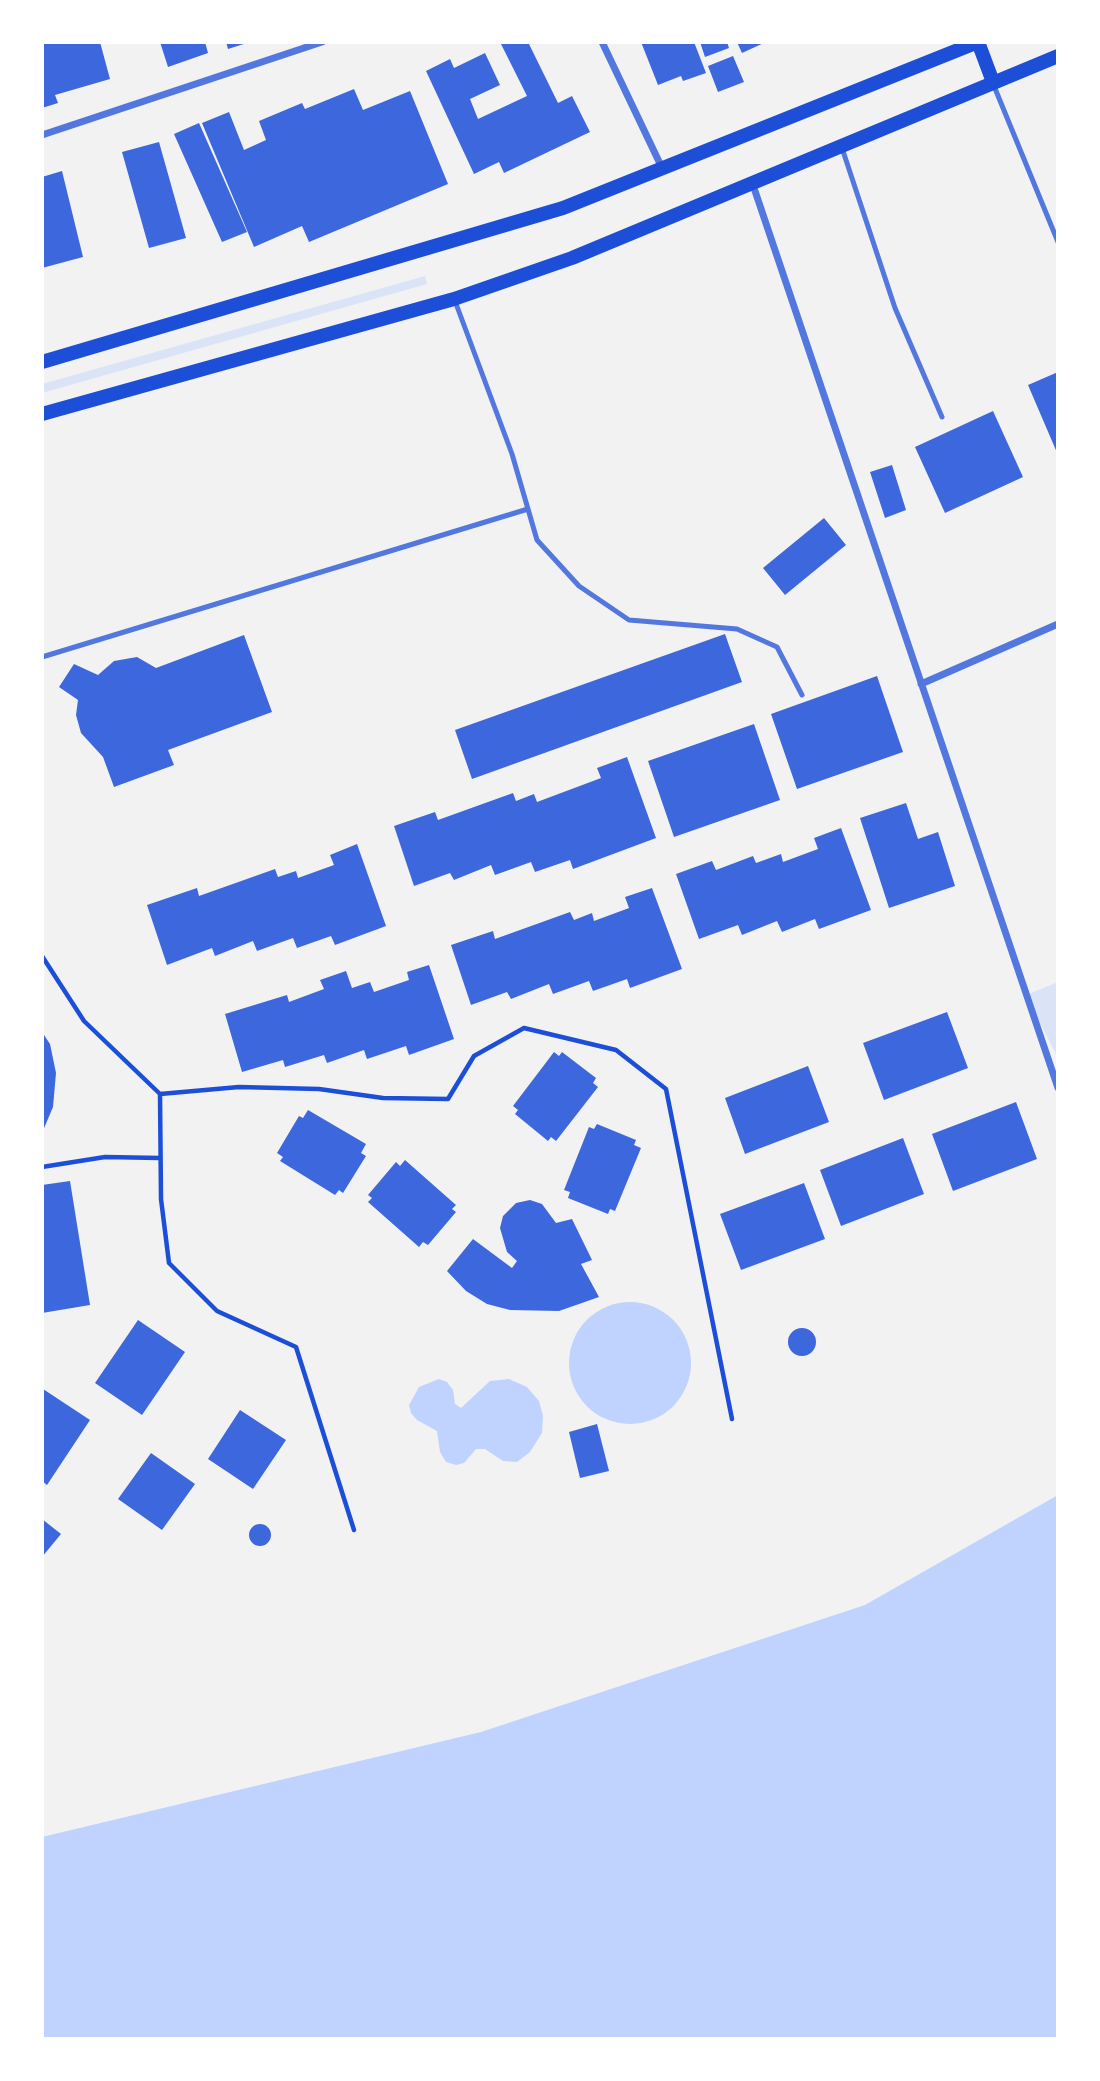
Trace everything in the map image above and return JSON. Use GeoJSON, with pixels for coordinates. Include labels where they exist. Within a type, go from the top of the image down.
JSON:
{"type":"FeatureCollection","features":[{"type":"Feature","properties":{"kind":"main road"},"geometry":{"type":"LineString","coordinates":[[42,362],[564,208],[663,171],[978,42],[993,82]]}},
{"type":"Feature","properties":{"kind":"main road"},"geometry":{"type":"LineString","coordinates":[[42,414],[454,299],[572,258],[754,185],[1058,56]]}},
{"type":"Feature","properties":{"kind":"street"},"geometry":{"type":"LineString","coordinates":[[42,135],[322,42]]}},
{"type":"Feature","properties":{"kind":"street"},"geometry":{"type":"LineString","coordinates":[[602,42],[663,171]]}},
{"type":"Feature","properties":{"kind":"street"},"geometry":{"type":"LineString","coordinates":[[754,185],[1058,1088]]}},
{"type":"Feature","properties":{"kind":"street"},"geometry":{"type":"LineString","coordinates":[[921,684],[1058,624]]}},
{"type":"Feature","properties":{"kind":"lane"},"geometry":{"type":"LineString","coordinates":[[993,82],[1058,242]]}},
{"type":"Feature","properties":{"kind":"lane"},"geometry":{"type":"LineString","coordinates":[[842,148],[895,308],[942,417]]}},
{"type":"Feature","properties":{"kind":"lane"},"geometry":{"type":"LineString","coordinates":[[454,299],[512,454],[537,540],[579,586],[629,620],[737,629],[777,647],[802,695]]}},
{"type":"Feature","properties":{"kind":"lane"},"geometry":{"type":"LineString","coordinates":[[42,657],[528,509]]}},
{"type":"Feature","properties":{"kind":"path"},"geometry":{"type":"LineString","coordinates":[[42,956],[84,1021],[160,1094],[161,1199],[169,1263],[217,1311],[296,1347],[354,1530]]}},
{"type":"Feature","properties":{"kind":"path"},"geometry":{"type":"LineString","coordinates":[[160,1094],[252,1088],[319,1089],[383,1098],[448,1099],[474,1056],[524,1028],[616,1051],[666,1089],[732,1419]]}},
{"type":"Feature","properties":{"kind":"path"},"geometry":{"type":"LineString","coordinates":[[42,1167],[105,1157],[160,1158]]}},
{"type":"Feature","properties":{"kind":"shaded area"},"geometry":{"type":"Polygon","coordinates":[[[425,276],[427,284],[42,393],[42,384],[425,276]]]}},
{"type":"Feature","properties":{"kind":"shaded area"},"geometry":{"type":"Polygon","coordinates":[[[1058,982],[1058,1058],[1026,995],[1058,982]]]}},
{"type":"Feature","properties":{"kind":"water"},"geometry":{"type":"Polygon","coordinates":[[[630,1302],[653,1306],[673,1320],[687,1340],[691,1363],[687,1386],[673,1406],[653,1420],[630,1424],[607,1420],[587,1406],[573,1386],[569,1363],[573,1340],[587,1320],[607,1306],[630,1302]]]}},
{"type":"Feature","properties":{"kind":"water"},"geometry":{"type":"Polygon","coordinates":[[[439,1379],[447,1382],[453,1390],[455,1404],[461,1408],[490,1381],[509,1379],[527,1387],[539,1401],[543,1416],[542,1433],[530,1452],[517,1462],[503,1461],[485,1449],[476,1449],[464,1463],[456,1465],[446,1462],[440,1452],[437,1431],[417,1420],[409,1405],[419,1387],[439,1379]]]}},
{"type":"Feature","properties":{"kind":"water"},"geometry":{"type":"Polygon","coordinates":[[[1058,1495],[1058,2039],[42,2039],[42,1837],[481,1732],[865,1605],[1058,1495]]]}},
{"type":"Feature","properties":{"kind":"building"},"geometry":{"type":"Polygon","coordinates":[[[42,42],[100,42],[110,79],[55,95],[58,103],[42,108],[42,42]]]}},
{"type":"Feature","properties":{"kind":"building"},"geometry":{"type":"Polygon","coordinates":[[[160,42],[205,42],[208,53],[168,67],[160,42]]]}},
{"type":"Feature","properties":{"kind":"building"},"geometry":{"type":"Polygon","coordinates":[[[226,42],[247,42],[247,43],[228,49],[226,42]]]}},
{"type":"Feature","properties":{"kind":"building"},"geometry":{"type":"Polygon","coordinates":[[[500,42],[528,42],[558,103],[572,96],[590,132],[504,173],[499,162],[474,174],[426,71],[450,59],[454,68],[485,53],[500,85],[470,99],[478,119],[527,96],[500,42]]]}},
{"type":"Feature","properties":{"kind":"building"},"geometry":{"type":"Polygon","coordinates":[[[641,42],[694,42],[706,73],[683,81],[681,76],[658,85],[641,42]]]}},
{"type":"Feature","properties":{"kind":"building"},"geometry":{"type":"Polygon","coordinates":[[[700,42],[727,42],[729,48],[705,57],[700,42]]]}},
{"type":"Feature","properties":{"kind":"building"},"geometry":{"type":"Polygon","coordinates":[[[737,42],[766,42],[742,53],[737,42]]]}},
{"type":"Feature","properties":{"kind":"building"},"geometry":{"type":"Polygon","coordinates":[[[733,56],[744,82],[718,92],[708,66],[733,56]]]}},
{"type":"Feature","properties":{"kind":"building"},"geometry":{"type":"Polygon","coordinates":[[[354,89],[363,110],[410,91],[448,184],[309,242],[302,226],[254,247],[202,123],[229,112],[244,150],[266,140],[259,121],[302,103],[305,109],[354,89]]]}},
{"type":"Feature","properties":{"kind":"building"},"geometry":{"type":"Polygon","coordinates":[[[199,123],[247,232],[222,242],[174,134],[199,123]]]}},
{"type":"Feature","properties":{"kind":"building"},"geometry":{"type":"Polygon","coordinates":[[[159,142],[186,238],[149,248],[122,152],[159,142]]]}},
{"type":"Feature","properties":{"kind":"building"},"geometry":{"type":"Polygon","coordinates":[[[62,171],[83,257],[42,268],[42,177],[62,171]]]}},
{"type":"Feature","properties":{"kind":"building"},"geometry":{"type":"Polygon","coordinates":[[[1058,372],[1058,455],[1028,385],[1058,372]]]}},
{"type":"Feature","properties":{"kind":"building"},"geometry":{"type":"Polygon","coordinates":[[[993,411],[1023,477],[945,513],[915,447],[993,411]]]}},
{"type":"Feature","properties":{"kind":"building"},"geometry":{"type":"Polygon","coordinates":[[[892,465],[906,510],[885,518],[870,472],[892,465]]]}},
{"type":"Feature","properties":{"kind":"building"},"geometry":{"type":"Polygon","coordinates":[[[824,518],[846,545],[785,595],[763,568],[824,518]]]}},
{"type":"Feature","properties":{"kind":"building"},"geometry":{"type":"Polygon","coordinates":[[[725,634],[742,682],[472,779],[455,730],[725,634]]]}},
{"type":"Feature","properties":{"kind":"building"},"geometry":{"type":"Polygon","coordinates":[[[244,635],[272,712],[168,750],[174,765],[114,787],[103,757],[81,733],[76,715],[78,700],[59,687],[74,664],[98,675],[114,661],[137,657],[156,668],[244,635]]]}},
{"type":"Feature","properties":{"kind":"building"},"geometry":{"type":"Polygon","coordinates":[[[877,676],[903,752],[797,789],[771,714],[877,676]]]}},
{"type":"Feature","properties":{"kind":"building"},"geometry":{"type":"Polygon","coordinates":[[[754,724],[780,800],[674,837],[648,761],[754,724]]]}},
{"type":"Feature","properties":{"kind":"building"},"geometry":{"type":"Polygon","coordinates":[[[627,757],[656,838],[573,869],[570,860],[535,872],[531,862],[495,875],[491,865],[454,880],[450,873],[414,886],[394,826],[435,812],[438,820],[513,793],[516,801],[534,794],[537,802],[601,778],[597,768],[627,757]]]}},
{"type":"Feature","properties":{"kind":"building"},"geometry":{"type":"Polygon","coordinates":[[[906,803],[918,839],[938,832],[955,886],[889,908],[860,818],[906,803]]]}},
{"type":"Feature","properties":{"kind":"building"},"geometry":{"type":"Polygon","coordinates":[[[841,828],[871,910],[819,929],[815,919],[782,932],[777,921],[742,935],[738,925],[699,939],[676,874],[712,861],[716,870],[753,856],[756,863],[781,854],[783,862],[818,849],[814,838],[841,828]]]}},
{"type":"Feature","properties":{"kind":"building"},"geometry":{"type":"Polygon","coordinates":[[[357,844],[386,926],[335,945],[331,936],[297,948],[293,938],[257,951],[253,941],[215,956],[212,948],[167,965],[147,905],[197,888],[199,896],[275,869],[278,877],[296,871],[298,878],[334,865],[330,855],[357,844]]]}},
{"type":"Feature","properties":{"kind":"building"},"geometry":{"type":"Polygon","coordinates":[[[652,888],[682,969],[630,988],[627,979],[593,991],[589,981],[553,994],[549,984],[511,999],[507,992],[471,1005],[451,945],[493,931],[495,939],[570,912],[574,920],[592,913],[594,921],[629,908],[625,897],[652,888]]]}},
{"type":"Feature","properties":{"kind":"building"},"geometry":{"type":"Polygon","coordinates":[[[429,965],[454,1039],[409,1055],[406,1046],[367,1059],[364,1050],[327,1063],[324,1055],[285,1067],[283,1060],[242,1072],[225,1014],[287,995],[289,1002],[324,989],[320,980],[346,971],[352,988],[370,982],[374,992],[409,980],[407,972],[429,965]]]}},
{"type":"Feature","properties":{"kind":"building"},"geometry":{"type":"Polygon","coordinates":[[[947,1012],[968,1068],[884,1100],[863,1043],[947,1012]]]}},
{"type":"Feature","properties":{"kind":"building"},"geometry":{"type":"Polygon","coordinates":[[[42,1032],[50,1044],[56,1073],[53,1107],[42,1133],[42,1032]]]}},
{"type":"Feature","properties":{"kind":"building"},"geometry":{"type":"Polygon","coordinates":[[[554,1052],[559,1056],[562,1052],[596,1078],[593,1083],[598,1087],[556,1141],[551,1137],[548,1141],[515,1114],[518,1110],[513,1106],[554,1052]]]}},
{"type":"Feature","properties":{"kind":"building"},"geometry":{"type":"Polygon","coordinates":[[[808,1066],[829,1122],[745,1154],[725,1098],[808,1066]]]}},
{"type":"Feature","properties":{"kind":"building"},"geometry":{"type":"Polygon","coordinates":[[[1016,1102],[1037,1159],[953,1191],[932,1134],[1016,1102]]]}},
{"type":"Feature","properties":{"kind":"building"},"geometry":{"type":"Polygon","coordinates":[[[308,1110],[366,1144],[361,1153],[366,1156],[343,1193],[339,1190],[335,1195],[280,1161],[283,1157],[277,1153],[299,1116],[303,1118],[308,1110]]]}},
{"type":"Feature","properties":{"kind":"building"},"geometry":{"type":"Polygon","coordinates":[[[597,1124],[636,1140],[634,1145],[641,1148],[615,1211],[610,1209],[608,1214],[568,1198],[570,1192],[564,1190],[589,1127],[594,1129],[597,1124]]]}},
{"type":"Feature","properties":{"kind":"building"},"geometry":{"type":"Polygon","coordinates":[[[903,1138],[924,1194],[841,1226],[820,1170],[903,1138]]]}},
{"type":"Feature","properties":{"kind":"building"},"geometry":{"type":"Polygon","coordinates":[[[405,1160],[456,1205],[452,1209],[456,1212],[428,1245],[423,1242],[419,1247],[368,1202],[372,1198],[368,1195],[396,1162],[400,1166],[405,1160]]]}},
{"type":"Feature","properties":{"kind":"building"},"geometry":{"type":"Polygon","coordinates":[[[70,1181],[90,1305],[42,1313],[42,1185],[70,1181]]]}},
{"type":"Feature","properties":{"kind":"building"},"geometry":{"type":"Polygon","coordinates":[[[804,1183],[825,1239],[741,1270],[720,1214],[804,1183]]]}},
{"type":"Feature","properties":{"kind":"building"},"geometry":{"type":"Polygon","coordinates":[[[530,1200],[542,1204],[556,1223],[572,1219],[592,1260],[581,1264],[599,1297],[559,1311],[510,1310],[487,1304],[466,1291],[447,1271],[473,1239],[512,1268],[517,1261],[507,1252],[500,1228],[503,1216],[516,1203],[530,1200]]]}},
{"type":"Feature","properties":{"kind":"building"},"geometry":{"type":"Polygon","coordinates":[[[138,1320],[185,1352],[142,1415],[95,1383],[138,1320]]]}},
{"type":"Feature","properties":{"kind":"building"},"geometry":{"type":"Polygon","coordinates":[[[802,1328],[812,1332],[816,1342],[812,1352],[802,1356],[792,1352],[788,1342],[792,1332],[802,1328]]]}},
{"type":"Feature","properties":{"kind":"building"},"geometry":{"type":"Polygon","coordinates":[[[43,1389],[90,1420],[47,1485],[42,1481],[43,1389]]]}},
{"type":"Feature","properties":{"kind":"building"},"geometry":{"type":"Polygon","coordinates":[[[240,1410],[286,1440],[253,1489],[208,1459],[240,1410]]]}},
{"type":"Feature","properties":{"kind":"building"},"geometry":{"type":"Polygon","coordinates":[[[597,1424],[609,1471],[580,1478],[569,1432],[597,1424]]]}},
{"type":"Feature","properties":{"kind":"building"},"geometry":{"type":"Polygon","coordinates":[[[151,1453],[195,1484],[162,1530],[118,1499],[151,1453]]]}},
{"type":"Feature","properties":{"kind":"building"},"geometry":{"type":"Polygon","coordinates":[[[42,1519],[61,1534],[42,1557],[42,1519]]]}},
{"type":"Feature","properties":{"kind":"building"},"geometry":{"type":"Polygon","coordinates":[[[260,1524],[268,1527],[271,1535],[268,1543],[260,1546],[252,1543],[249,1535],[252,1527],[260,1524]]]}}]}
